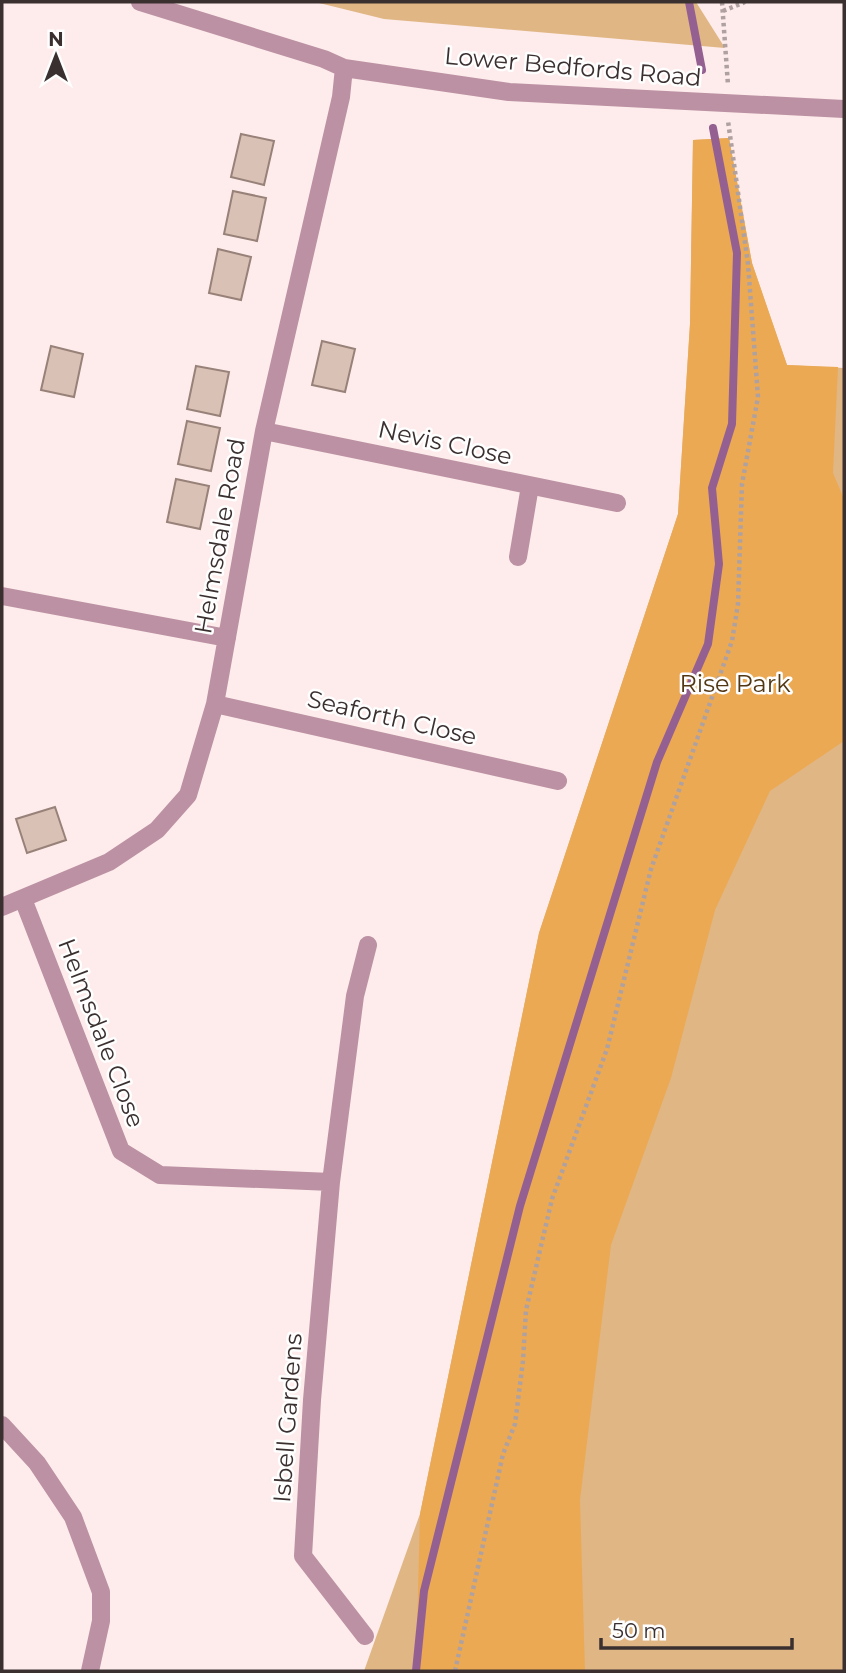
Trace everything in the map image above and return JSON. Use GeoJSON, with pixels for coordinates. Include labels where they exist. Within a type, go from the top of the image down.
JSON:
{"type":"FeatureCollection","features":[{"type":"Feature","properties":{"kind":"street","name":"Lower Bedfords Road"},"geometry":{"type":"LineString","coordinates":[[141,2],[324,59],[344,68],[509,92],[844,109]]}},
{"type":"Feature","properties":{"kind":"street","name":"Helmsdale Road"},"geometry":{"type":"LineString","coordinates":[[2,908],[109,862],[157,830],[188,796],[215,704],[264,431],[341,97],[344,68]]}},
{"type":"Feature","properties":{"kind":"street","name":"Nevis Close"},"geometry":{"type":"LineString","coordinates":[[264,431],[617,503]]}},
{"type":"Feature","properties":{"kind":"street"},"geometry":{"type":"LineString","coordinates":[[518,557],[530,486]]}},
{"type":"Feature","properties":{"kind":"street"},"geometry":{"type":"LineString","coordinates":[[2,596],[227,638]]}},
{"type":"Feature","properties":{"kind":"street","name":"Seaforth Close"},"geometry":{"type":"LineString","coordinates":[[215,704],[558,781]]}},
{"type":"Feature","properties":{"kind":"street","name":"Helmsdale Close"},"geometry":{"type":"LineString","coordinates":[[23,898],[121,1150],[160,1175],[331,1182]]}},
{"type":"Feature","properties":{"kind":"street"},"geometry":{"type":"LineString","coordinates":[[331,1182],[355,996],[368,945]]}},
{"type":"Feature","properties":{"kind":"street","name":"Isbell Gardens"},"geometry":{"type":"LineString","coordinates":[[331,1182],[312,1400],[303,1556],[366,1636]]}},
{"type":"Feature","properties":{"kind":"street"},"geometry":{"type":"LineString","coordinates":[[2,1425],[37,1462],[73,1517],[101,1592],[101,1621],[90,1671]]}},
{"type":"Feature","properties":{"kind":"path"},"geometry":{"type":"LineString","coordinates":[[722,2],[728,90]]}},
{"type":"Feature","properties":{"kind":"path"},"geometry":{"type":"LineString","coordinates":[[723,10],[745,2]]}},
{"type":"Feature","properties":{"kind":"path"},"geometry":{"type":"LineString","coordinates":[[455,1671],[503,1454],[515,1424],[526,1310],[552,1199],[607,1049],[651,869],[732,641],[736,616],[742,484],[758,397],[748,264],[729,144],[728,119]]}},
{"type":"Feature","properties":{"kind":"green space"},"geometry":{"type":"Polygon","coordinates":[[[315,2],[696,2],[725,48],[384,19],[315,2]]]}},
{"type":"Feature","properties":{"kind":"green space"},"geometry":{"type":"Polygon","coordinates":[[[729,138],[752,263],[787,365],[844,368],[844,1671],[364,1671],[420,1514],[539,933],[678,514],[690,324],[693,140],[729,138]]]}},
{"type":"Feature","properties":{"kind":"green space","name":"Rise Park"},"geometry":{"type":"Polygon","coordinates":[[[729,138],[752,263],[787,365],[838,367],[833,473],[844,499],[844,741],[770,791],[715,910],[671,1078],[611,1245],[580,1500],[585,1671],[416,1671],[420,1514],[539,933],[678,514],[690,324],[693,140],[729,138]]]}},
{"type":"Feature","properties":{"kind":"building"},"geometry":{"type":"Polygon","coordinates":[[[241,134],[274,141],[264,185],[231,177],[241,134]]]}},
{"type":"Feature","properties":{"kind":"building"},"geometry":{"type":"Polygon","coordinates":[[[233,191],[266,198],[257,241],[224,234],[233,191]]]}},
{"type":"Feature","properties":{"kind":"building"},"geometry":{"type":"Polygon","coordinates":[[[218,249],[251,257],[241,300],[209,293],[218,249]]]}},
{"type":"Feature","properties":{"kind":"building"},"geometry":{"type":"Polygon","coordinates":[[[322,341],[355,349],[345,392],[312,385],[322,341]]]}},
{"type":"Feature","properties":{"kind":"building"},"geometry":{"type":"Polygon","coordinates":[[[51,346],[83,354],[74,397],[41,390],[51,346]]]}},
{"type":"Feature","properties":{"kind":"building"},"geometry":{"type":"Polygon","coordinates":[[[196,366],[229,372],[220,416],[187,409],[196,366]]]}},
{"type":"Feature","properties":{"kind":"building"},"geometry":{"type":"Polygon","coordinates":[[[187,421],[220,428],[211,471],[178,464],[187,421]]]}},
{"type":"Feature","properties":{"kind":"building"},"geometry":{"type":"Polygon","coordinates":[[[176,479],[209,486],[200,529],[167,522],[176,479]]]}},
{"type":"Feature","properties":{"kind":"building"},"geometry":{"type":"Polygon","coordinates":[[[55,807],[66,840],[27,853],[16,819],[55,807]]]}},
{"type":"Feature","properties":{"kind":"waterway"},"geometry":{"type":"LineString","coordinates":[[689,2],[702,70]]}},
{"type":"Feature","properties":{"kind":"waterway"},"geometry":{"type":"LineString","coordinates":[[416,1671],[424,1591],[520,1206],[657,762],[708,644],[719,564],[712,488],[732,424],[737,253],[713,128]]}}]}
